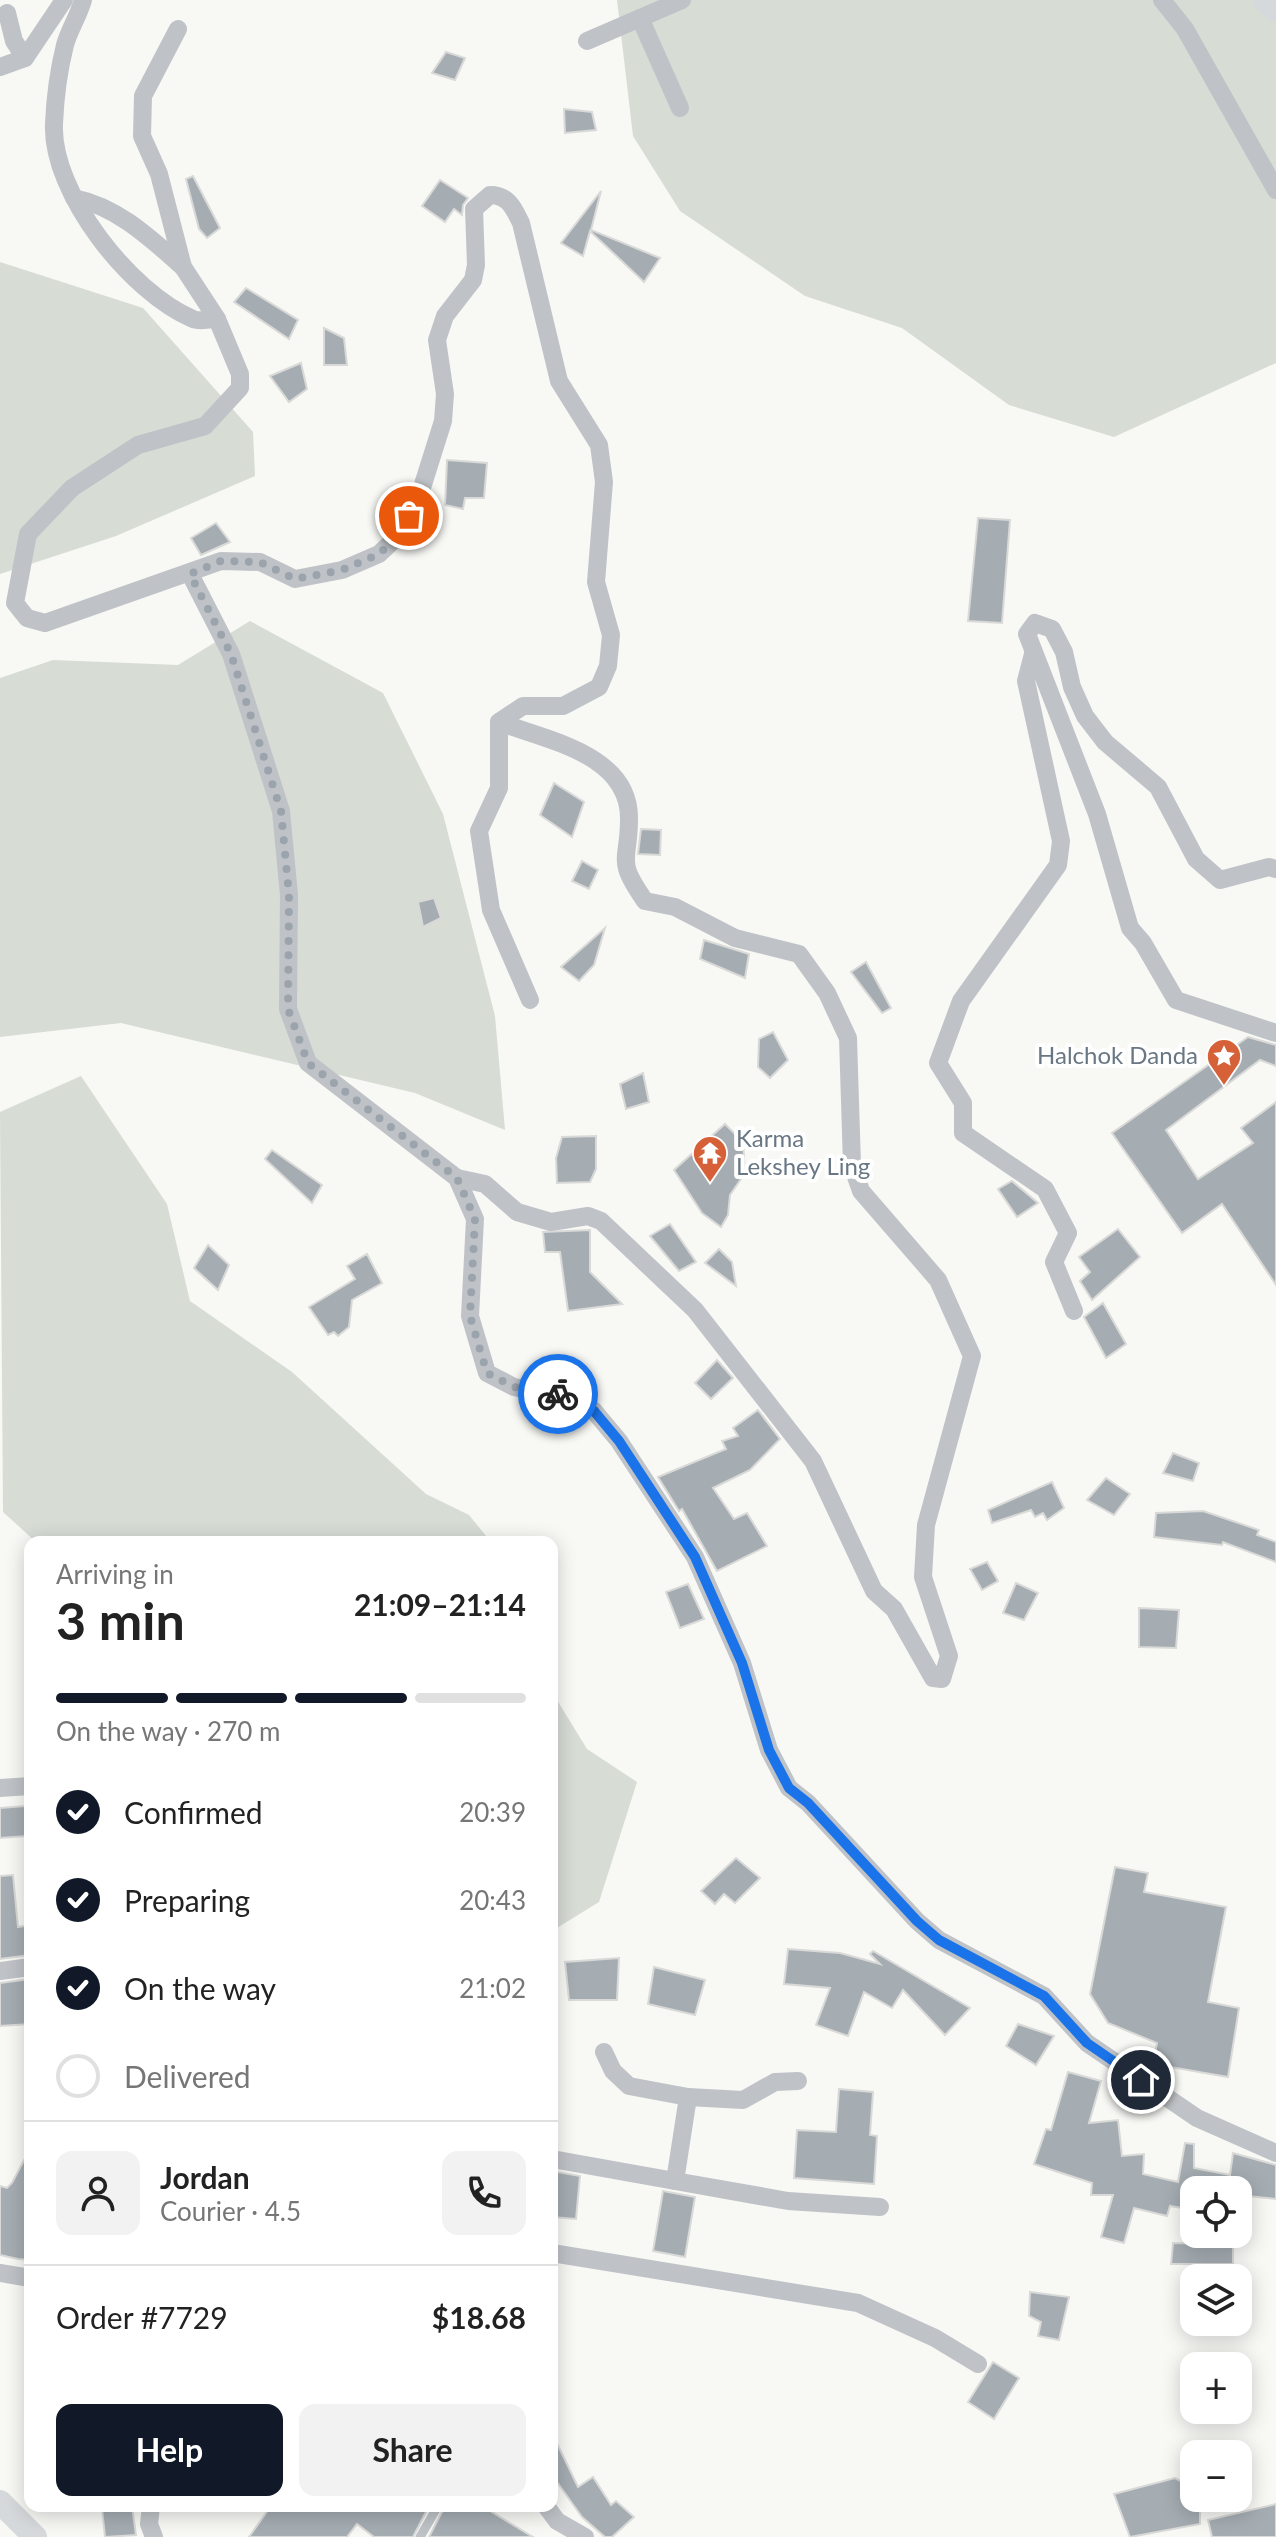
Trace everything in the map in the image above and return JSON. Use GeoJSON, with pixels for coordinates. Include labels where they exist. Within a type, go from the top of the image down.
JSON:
{"type":"FeatureCollection","features":[{"type":"Feature","properties":{"kind":"main road"},"geometry":{"type":"LineString","coordinates":[[1265,0],[1276,10]]}},
{"type":"Feature","properties":{"kind":"main road"},"geometry":{"type":"LineString","coordinates":[[0,2502],[35,2537]]}},
{"type":"Feature","properties":{"kind":"street"},"geometry":{"type":"LineString","coordinates":[[0,67],[25,58],[64,0]]}},
{"type":"Feature","properties":{"kind":"street"},"geometry":{"type":"LineString","coordinates":[[83,0],[66,44],[54,125],[58,155],[74,198],[108,247],[144,289],[195,321],[217,319]]}},
{"type":"Feature","properties":{"kind":"street"},"geometry":{"type":"LineString","coordinates":[[587,41],[682,0]]}},
{"type":"Feature","properties":{"kind":"street"},"geometry":{"type":"LineString","coordinates":[[1162,0],[1185,29],[1276,190]]}},
{"type":"Feature","properties":{"kind":"street"},"geometry":{"type":"LineString","coordinates":[[4,9],[14,41],[25,58]]}},
{"type":"Feature","properties":{"kind":"street"},"geometry":{"type":"LineString","coordinates":[[640,18],[680,108]]}},
{"type":"Feature","properties":{"kind":"street"},"geometry":{"type":"LineString","coordinates":[[178,29],[143,96],[142,136],[163,186],[183,267]]}},
{"type":"Feature","properties":{"kind":"street"},"geometry":{"type":"LineString","coordinates":[[74,198],[96,202],[135,226],[183,267],[217,319],[240,374],[240,388],[205,426],[138,445],[72,488],[28,534],[15,603],[27,618],[45,623],[221,561],[260,562],[295,579],[342,570],[379,554],[397,537],[420,494],[443,421],[445,394],[437,340],[445,316],[473,280],[476,265],[474,209],[490,195],[499,195],[511,203],[521,223],[559,381],[599,445],[604,482],[596,582],[611,635],[608,666],[599,687],[563,706],[523,706],[499,722]]}},
{"type":"Feature","properties":{"kind":"street"},"geometry":{"type":"LineString","coordinates":[[190,574],[231,654],[281,811],[289,895],[288,1009],[308,1063],[457,1178],[485,1184],[517,1212],[551,1222],[588,1216],[601,1221],[695,1310],[813,1461],[874,1591],[894,1609],[933,1678],[942,1679],[949,1656],[923,1577],[926,1525],[972,1356],[938,1280],[861,1191],[852,1165],[848,1038],[827,993],[799,954],[735,938],[675,907],[645,901],[630,879],[624,857],[630,819],[626,796],[609,768],[582,754],[499,722]]}},
{"type":"Feature","properties":{"kind":"street"},"geometry":{"type":"LineString","coordinates":[[1276,869],[1269,867],[1220,880],[1196,859],[1158,787],[1105,742],[1085,716],[1072,687],[1064,652],[1052,629],[1035,623],[1027,634],[1033,654],[1097,814],[1130,928],[1143,943],[1176,1000],[1276,1033]]}},
{"type":"Feature","properties":{"kind":"street"},"geometry":{"type":"LineString","coordinates":[[1033,654],[1026,681],[1061,841],[1058,865],[961,1001],[938,1063],[963,1103],[963,1133],[1045,1189],[1068,1233],[1054,1262],[1074,1311]]}},
{"type":"Feature","properties":{"kind":"street"},"geometry":{"type":"LineString","coordinates":[[499,722],[499,788],[479,831],[491,910],[530,1000]]}},
{"type":"Feature","properties":{"kind":"street"},"geometry":{"type":"LineString","coordinates":[[457,1178],[475,1219],[470,1316],[487,1373],[514,1387],[578,1401],[594,1411],[619,1441],[695,1557],[742,1663],[769,1750],[789,1788],[808,1803],[917,1921],[939,1940],[1044,1996],[1087,2043],[1197,2118],[1276,2153]]}},
{"type":"Feature","properties":{"kind":"street"},"geometry":{"type":"LineString","coordinates":[[0,1788],[24,1786]]}},
{"type":"Feature","properties":{"kind":"street"},"geometry":{"type":"LineString","coordinates":[[0,1971],[24,1968]]}},
{"type":"Feature","properties":{"kind":"street"},"geometry":{"type":"LineString","coordinates":[[604,2052],[613,2071],[629,2086],[688,2097],[743,2100],[775,2082],[798,2081]]}},
{"type":"Feature","properties":{"kind":"street"},"geometry":{"type":"LineString","coordinates":[[675,2181],[688,2097]]}},
{"type":"Feature","properties":{"kind":"street"},"geometry":{"type":"LineString","coordinates":[[558,2160],[788,2201],[880,2207]]}},
{"type":"Feature","properties":{"kind":"street"},"geometry":{"type":"LineString","coordinates":[[558,2254],[858,2303],[935,2338],[978,2364]]}},
{"type":"Feature","properties":{"kind":"street"},"geometry":{"type":"LineString","coordinates":[[0,2273],[24,2277]]}},
{"type":"Feature","properties":{"kind":"street"},"geometry":{"type":"LineString","coordinates":[[150,2512],[149,2524],[154,2537]]}},
{"type":"Feature","properties":{"kind":"street"},"geometry":{"type":"LineString","coordinates":[[550,2512],[557,2521],[585,2537]]}},
{"type":"Feature","properties":{"kind":"lane"},"geometry":{"type":"LineString","coordinates":[[420,2537],[435,2512]]}},
{"type":"Feature","properties":{"kind":"shaded area"},"geometry":{"type":"Polygon","coordinates":[[[617,0],[1276,0],[1276,363],[1114,437],[1009,405],[902,328],[805,296],[680,211],[633,136],[617,0]]]}},
{"type":"Feature","properties":{"kind":"shaded area"},"geometry":{"type":"Polygon","coordinates":[[[0,262],[143,308],[253,432],[255,476],[116,536],[0,574],[0,262]]]}},
{"type":"Feature","properties":{"kind":"shaded area"},"geometry":{"type":"Polygon","coordinates":[[[250,621],[383,693],[443,814],[495,1016],[505,1130],[415,1093],[121,1023],[0,1037],[0,678],[53,660],[178,665],[250,621]]]}},
{"type":"Feature","properties":{"kind":"shaded area"},"geometry":{"type":"Polygon","coordinates":[[[81,1076],[167,1204],[190,1301],[292,1372],[426,1494],[469,1515],[486,1536],[29,1536],[3,1512],[0,1112],[81,1076]]]}},
{"type":"Feature","properties":{"kind":"shaded area"},"geometry":{"type":"Polygon","coordinates":[[[558,1702],[587,1749],[637,1782],[599,1902],[558,1927],[558,1702]]]}},
{"type":"Feature","properties":{"kind":"building"},"geometry":{"type":"Polygon","coordinates":[[[446,52],[465,58],[455,80],[432,73],[446,52]]]}},
{"type":"Feature","properties":{"kind":"building"},"geometry":{"type":"Polygon","coordinates":[[[564,109],[592,112],[596,130],[565,133],[564,109]]]}},
{"type":"Feature","properties":{"kind":"building"},"geometry":{"type":"Polygon","coordinates":[[[193,176],[220,228],[207,238],[199,229],[186,179],[193,176]]]}},
{"type":"Feature","properties":{"kind":"building"},"geometry":{"type":"Polygon","coordinates":[[[440,180],[468,198],[462,215],[454,209],[445,222],[422,206],[440,180]]]}},
{"type":"Feature","properties":{"kind":"building"},"geometry":{"type":"Polygon","coordinates":[[[601,191],[591,230],[660,258],[644,282],[590,231],[583,256],[561,243],[601,191]]]}},
{"type":"Feature","properties":{"kind":"building"},"geometry":{"type":"Polygon","coordinates":[[[246,288],[298,320],[289,339],[234,302],[246,288]]]}},
{"type":"Feature","properties":{"kind":"building"},"geometry":{"type":"Polygon","coordinates":[[[324,328],[344,338],[347,365],[324,365],[324,328]]]}},
{"type":"Feature","properties":{"kind":"building"},"geometry":{"type":"Polygon","coordinates":[[[301,363],[307,389],[289,402],[270,376],[301,363]]]}},
{"type":"Feature","properties":{"kind":"building"},"geometry":{"type":"Polygon","coordinates":[[[447,460],[487,463],[484,498],[465,498],[463,509],[445,505],[447,460]]]}},
{"type":"Feature","properties":{"kind":"building"},"geometry":{"type":"Polygon","coordinates":[[[978,518],[1010,520],[1002,623],[968,621],[978,518]]]}},
{"type":"Feature","properties":{"kind":"building"},"geometry":{"type":"Polygon","coordinates":[[[216,523],[230,542],[201,555],[191,538],[216,523]]]}},
{"type":"Feature","properties":{"kind":"building"},"geometry":{"type":"Polygon","coordinates":[[[554,783],[584,802],[572,837],[540,815],[554,783]]]}},
{"type":"Feature","properties":{"kind":"building"},"geometry":{"type":"Polygon","coordinates":[[[641,829],[661,830],[660,855],[638,854],[641,829]]]}},
{"type":"Feature","properties":{"kind":"building"},"geometry":{"type":"Polygon","coordinates":[[[582,861],[598,870],[589,889],[572,881],[582,861]]]}},
{"type":"Feature","properties":{"kind":"building"},"geometry":{"type":"Polygon","coordinates":[[[434,898],[441,918],[423,927],[418,902],[434,898]]]}},
{"type":"Feature","properties":{"kind":"building"},"geometry":{"type":"Polygon","coordinates":[[[605,928],[594,965],[579,981],[561,967],[605,928]]]}},
{"type":"Feature","properties":{"kind":"building"},"geometry":{"type":"Polygon","coordinates":[[[704,940],[749,954],[745,978],[700,959],[704,940]]]}},
{"type":"Feature","properties":{"kind":"building"},"geometry":{"type":"Polygon","coordinates":[[[866,962],[891,1008],[882,1013],[851,972],[866,962]]]}},
{"type":"Feature","properties":{"kind":"building"},"geometry":{"type":"Polygon","coordinates":[[[773,1032],[788,1060],[770,1078],[758,1067],[759,1039],[773,1032]]]}},
{"type":"Feature","properties":{"kind":"building"},"geometry":{"type":"Polygon","coordinates":[[[1248,1037],[1276,1045],[1276,1066],[1260,1060],[1166,1130],[1198,1179],[1253,1143],[1241,1128],[1276,1102],[1276,1285],[1222,1204],[1182,1233],[1112,1133],[1248,1037]]]}},
{"type":"Feature","properties":{"kind":"building"},"geometry":{"type":"Polygon","coordinates":[[[643,1073],[649,1102],[626,1109],[620,1084],[643,1073]]]}},
{"type":"Feature","properties":{"kind":"building","name":"Karma Lekshey Ling"},"geometry":{"type":"Polygon","coordinates":[[[725,1124],[743,1142],[745,1173],[730,1195],[728,1215],[721,1227],[702,1213],[674,1170],[725,1124]]]}},
{"type":"Feature","properties":{"kind":"building"},"geometry":{"type":"Polygon","coordinates":[[[596,1136],[596,1169],[590,1182],[557,1183],[556,1158],[562,1137],[596,1136]]]}},
{"type":"Feature","properties":{"kind":"building"},"geometry":{"type":"Polygon","coordinates":[[[272,1150],[322,1185],[312,1203],[265,1159],[272,1150]]]}},
{"type":"Feature","properties":{"kind":"building"},"geometry":{"type":"Polygon","coordinates":[[[1012,1181],[1038,1203],[1017,1217],[998,1189],[1012,1181]]]}},
{"type":"Feature","properties":{"kind":"building"},"geometry":{"type":"Polygon","coordinates":[[[670,1224],[696,1262],[679,1271],[650,1236],[670,1224]]]}},
{"type":"Feature","properties":{"kind":"building"},"geometry":{"type":"Polygon","coordinates":[[[1118,1229],[1140,1257],[1092,1300],[1080,1281],[1090,1272],[1079,1257],[1118,1229]]]}},
{"type":"Feature","properties":{"kind":"building"},"geometry":{"type":"Polygon","coordinates":[[[590,1230],[590,1272],[622,1304],[568,1311],[560,1252],[545,1252],[543,1232],[590,1230]]]}},
{"type":"Feature","properties":{"kind":"building"},"geometry":{"type":"Polygon","coordinates":[[[208,1245],[229,1265],[218,1290],[194,1268],[208,1245]]]}},
{"type":"Feature","properties":{"kind":"building"},"geometry":{"type":"Polygon","coordinates":[[[719,1249],[732,1262],[736,1286],[705,1263],[719,1249]]]}},
{"type":"Feature","properties":{"kind":"building"},"geometry":{"type":"Polygon","coordinates":[[[367,1254],[382,1283],[352,1300],[349,1327],[338,1336],[334,1332],[328,1335],[309,1307],[355,1279],[347,1266],[367,1254]]]}},
{"type":"Feature","properties":{"kind":"building"},"geometry":{"type":"Polygon","coordinates":[[[1103,1303],[1126,1344],[1106,1358],[1084,1317],[1103,1303]]]}},
{"type":"Feature","properties":{"kind":"building"},"geometry":{"type":"Polygon","coordinates":[[[717,1360],[733,1378],[711,1399],[695,1383],[717,1360]]]}},
{"type":"Feature","properties":{"kind":"building"},"geometry":{"type":"Polygon","coordinates":[[[758,1410],[780,1439],[750,1470],[713,1488],[734,1519],[747,1513],[767,1546],[717,1571],[682,1509],[679,1511],[658,1477],[726,1449],[722,1441],[738,1436],[733,1428],[758,1410]]]}},
{"type":"Feature","properties":{"kind":"building"},"geometry":{"type":"Polygon","coordinates":[[[1173,1453],[1199,1463],[1193,1481],[1163,1473],[1173,1453]]]}},
{"type":"Feature","properties":{"kind":"building"},"geometry":{"type":"Polygon","coordinates":[[[1106,1478],[1130,1494],[1114,1515],[1087,1500],[1106,1478]]]}},
{"type":"Feature","properties":{"kind":"building"},"geometry":{"type":"Polygon","coordinates":[[[1052,1482],[1064,1508],[1047,1520],[1043,1513],[1035,1517],[1031,1510],[992,1523],[988,1510],[1052,1482]]]}},
{"type":"Feature","properties":{"kind":"building"},"geometry":{"type":"Polygon","coordinates":[[[1203,1511],[1259,1530],[1257,1535],[1276,1542],[1276,1562],[1223,1542],[1222,1545],[1154,1537],[1156,1513],[1203,1511]]]}},
{"type":"Feature","properties":{"kind":"building"},"geometry":{"type":"Polygon","coordinates":[[[987,1562],[998,1581],[982,1590],[970,1569],[987,1562]]]}},
{"type":"Feature","properties":{"kind":"building"},"geometry":{"type":"Polygon","coordinates":[[[1016,1583],[1038,1593],[1024,1620],[1003,1613],[1016,1583]]]}},
{"type":"Feature","properties":{"kind":"building"},"geometry":{"type":"Polygon","coordinates":[[[688,1584],[704,1619],[680,1628],[666,1592],[688,1584]]]}},
{"type":"Feature","properties":{"kind":"building"},"geometry":{"type":"Polygon","coordinates":[[[1139,1608],[1179,1610],[1176,1648],[1139,1647],[1139,1608]]]}},
{"type":"Feature","properties":{"kind":"building"},"geometry":{"type":"Polygon","coordinates":[[[24,1806],[24,1836],[0,1838],[0,1808],[24,1806]]]}},
{"type":"Feature","properties":{"kind":"building"},"geometry":{"type":"Polygon","coordinates":[[[736,1858],[760,1878],[735,1903],[724,1894],[715,1904],[701,1891],[736,1858]]]}},
{"type":"Feature","properties":{"kind":"building"},"geometry":{"type":"Polygon","coordinates":[[[1115,1867],[1148,1873],[1144,1892],[1226,1907],[1208,2002],[1239,2008],[1228,2077],[1153,2064],[1157,2043],[1108,2023],[1090,1994],[1115,1867]]]}},
{"type":"Feature","properties":{"kind":"building"},"geometry":{"type":"Polygon","coordinates":[[[13,1875],[18,1927],[24,1926],[24,1956],[0,1959],[0,1876],[13,1875]]]}},
{"type":"Feature","properties":{"kind":"building"},"geometry":{"type":"Polygon","coordinates":[[[788,1949],[840,1953],[880,1964],[870,1954],[873,1951],[970,2008],[945,2035],[903,1990],[892,2008],[864,1992],[848,2036],[816,2025],[830,1988],[784,1984],[788,1949]]]}},
{"type":"Feature","properties":{"kind":"building"},"geometry":{"type":"Polygon","coordinates":[[[619,1958],[617,2000],[569,2000],[565,1962],[619,1958]]]}},
{"type":"Feature","properties":{"kind":"building"},"geometry":{"type":"Polygon","coordinates":[[[654,1967],[705,1980],[695,2015],[648,2004],[654,1967]]]}},
{"type":"Feature","properties":{"kind":"building"},"geometry":{"type":"Polygon","coordinates":[[[24,1980],[24,2024],[0,2026],[0,1983],[24,1980]]]}},
{"type":"Feature","properties":{"kind":"building"},"geometry":{"type":"Polygon","coordinates":[[[1018,2024],[1054,2036],[1036,2065],[1006,2046],[1018,2024]]]}},
{"type":"Feature","properties":{"kind":"building"},"geometry":{"type":"Polygon","coordinates":[[[1068,2072],[1101,2081],[1089,2123],[1118,2120],[1122,2156],[1144,2154],[1143,2174],[1178,2182],[1185,2143],[1194,2144],[1194,2168],[1230,2175],[1233,2153],[1276,2165],[1276,2199],[1252,2196],[1252,2176],[1180,2176],[1180,2208],[1170,2206],[1167,2216],[1134,2208],[1124,2243],[1101,2237],[1113,2195],[1091,2195],[1092,2183],[1034,2164],[1046,2129],[1051,2130],[1068,2072]]]}},
{"type":"Feature","properties":{"kind":"building"},"geometry":{"type":"Polygon","coordinates":[[[839,2089],[873,2092],[870,2135],[877,2136],[874,2184],[794,2178],[797,2130],[836,2132],[839,2089]]]}},
{"type":"Feature","properties":{"kind":"building"},"geometry":{"type":"Polygon","coordinates":[[[24,2160],[24,2260],[0,2255],[0,2186],[7,2188],[24,2160]]]}},
{"type":"Feature","properties":{"kind":"building"},"geometry":{"type":"Polygon","coordinates":[[[558,2172],[580,2176],[576,2219],[558,2218],[558,2172]]]}},
{"type":"Feature","properties":{"kind":"building"},"geometry":{"type":"Polygon","coordinates":[[[663,2191],[695,2197],[685,2257],[653,2251],[663,2191]]]}},
{"type":"Feature","properties":{"kind":"building"},"geometry":{"type":"Polygon","coordinates":[[[1173,2243],[1180,2243],[1180,2248],[1233,2248],[1233,2264],[1171,2264],[1173,2243]]]}},
{"type":"Feature","properties":{"kind":"building"},"geometry":{"type":"Polygon","coordinates":[[[1030,2292],[1069,2297],[1059,2340],[1038,2336],[1041,2322],[1029,2316],[1030,2292]]]}},
{"type":"Feature","properties":{"kind":"building"},"geometry":{"type":"Polygon","coordinates":[[[993,2362],[1019,2378],[994,2419],[968,2402],[993,2362]]]}},
{"type":"Feature","properties":{"kind":"building"},"geometry":{"type":"Polygon","coordinates":[[[558,2445],[578,2487],[593,2477],[611,2505],[616,2501],[634,2517],[612,2537],[605,2537],[582,2517],[558,2483],[558,2445]]]}},
{"type":"Feature","properties":{"kind":"building"},"geometry":{"type":"Polygon","coordinates":[[[1175,2478],[1180,2481],[1180,2512],[1200,2512],[1200,2524],[1130,2537],[1114,2494],[1175,2478]]]}},
{"type":"Feature","properties":{"kind":"building"},"geometry":{"type":"Polygon","coordinates":[[[1276,2504],[1276,2537],[1212,2537],[1208,2520],[1276,2504]]]}},
{"type":"Feature","properties":{"kind":"building"},"geometry":{"type":"Polygon","coordinates":[[[102,2512],[133,2512],[136,2535],[105,2537],[102,2512]]]}},
{"type":"Feature","properties":{"kind":"building"},"geometry":{"type":"Polygon","coordinates":[[[267,2512],[426,2512],[413,2537],[374,2537],[357,2524],[347,2537],[249,2537],[267,2512]]]}},
{"type":"Feature","properties":{"kind":"building"},"geometry":{"type":"Polygon","coordinates":[[[442,2512],[492,2512],[533,2537],[429,2537],[442,2512]]]}},
{"type":"Feature","properties":{"kind":"way so far"},"geometry":{"type":"LineString","coordinates":[[409,516],[397,537],[379,554],[342,570],[295,579],[260,562],[221,561],[190,574],[217,620],[231,654],[281,811],[289,895],[291,956],[288,1009],[308,1063],[457,1178],[475,1219],[470,1316],[487,1373],[499,1376],[514,1387],[558,1394]]}},
{"type":"Feature","properties":{"kind":"place","name":"Halchok Danda"},"geometry":{"type":"Point","coordinates":[1224,1087]}},
{"type":"Feature","properties":{"kind":"place","name":"Karma Lekshey Ling"},"geometry":{"type":"Point","coordinates":[710,1184]}},
{"type":"Feature","properties":{"kind":"route"},"geometry":{"type":"LineString","coordinates":[[558,1394],[594,1411],[619,1441],[695,1557],[742,1663],[769,1750],[789,1788],[808,1803],[917,1921],[939,1940],[1044,1996],[1087,2043],[1141,2080]]}}]}
